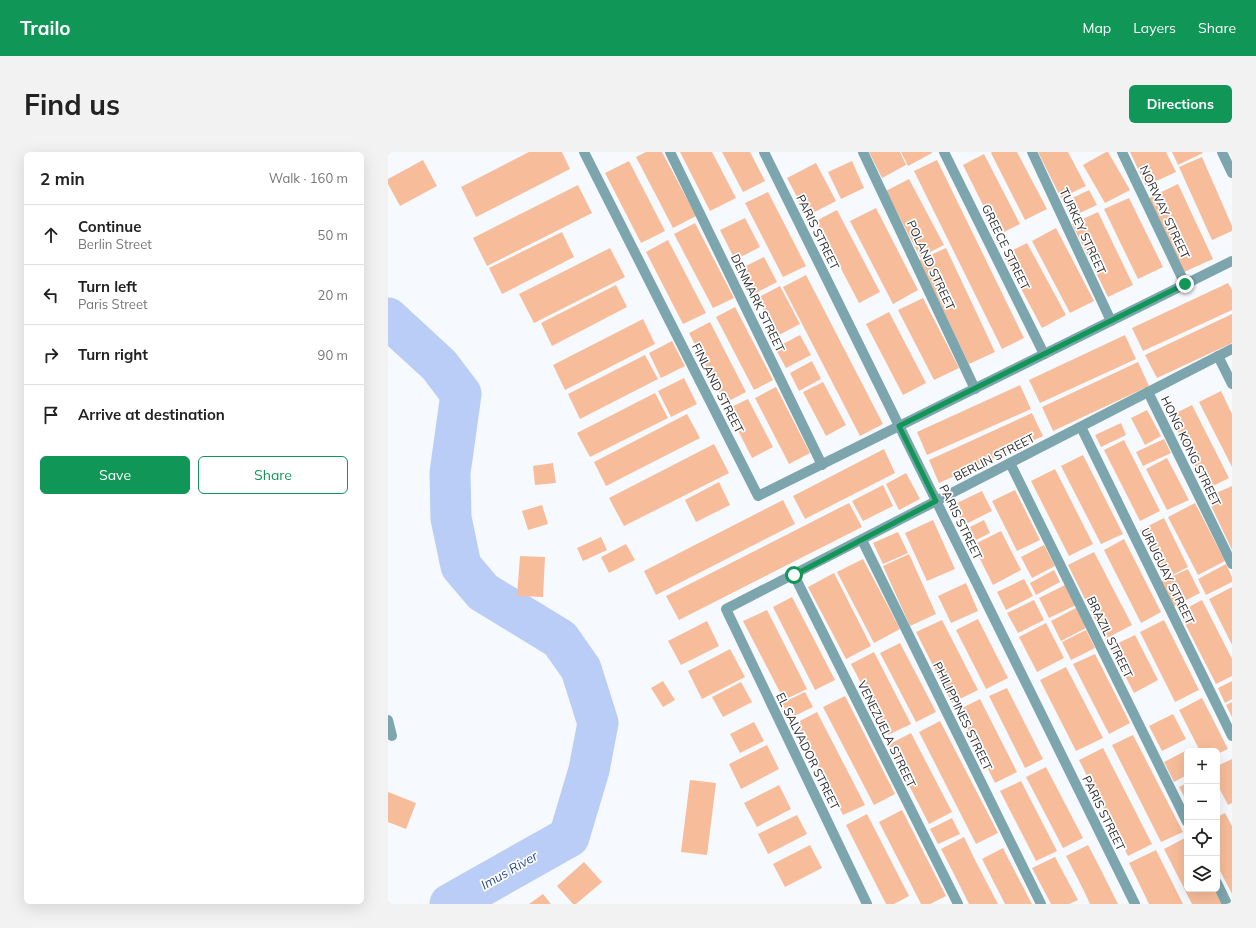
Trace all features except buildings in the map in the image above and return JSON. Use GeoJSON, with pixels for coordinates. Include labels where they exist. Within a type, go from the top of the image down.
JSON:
{"type":"FeatureCollection","features":[{"type":"Feature","properties":{"kind":"street","name":"FINLAND STREET"},"geometry":{"type":"LineString","coordinates":[[584,152],[758,496],[1232,260]]}},
{"type":"Feature","properties":{"kind":"street","name":"DENMARK STREET"},"geometry":{"type":"LineString","coordinates":[[670,152],[822,465]]}},
{"type":"Feature","properties":{"kind":"street","name":"PARIS STREET"},"geometry":{"type":"LineString","coordinates":[[764,152],[1135,904]]}},
{"type":"Feature","properties":{"kind":"street","name":"POLAND STREET"},"geometry":{"type":"LineString","coordinates":[[863,152],[975,389]]}},
{"type":"Feature","properties":{"kind":"street","name":"GREECE STREET"},"geometry":{"type":"LineString","coordinates":[[944,152],[1044,354]]}},
{"type":"Feature","properties":{"kind":"street","name":"TURKEY STREET"},"geometry":{"type":"LineString","coordinates":[[1032,152],[1111,321]]}},
{"type":"Feature","properties":{"kind":"street","name":"NORWAY STREET"},"geometry":{"type":"LineString","coordinates":[[1122,152],[1185,284]]}},
{"type":"Feature","properties":{"kind":"street"},"geometry":{"type":"LineString","coordinates":[[1222,152],[1232,173]]}},
{"type":"Feature","properties":{"kind":"street","name":"BERLIN STREET"},"geometry":{"type":"LineString","coordinates":[[726,609],[1232,349]]}},
{"type":"Feature","properties":{"kind":"street"},"geometry":{"type":"LineString","coordinates":[[1218,356],[1232,384]]}},
{"type":"Feature","properties":{"kind":"street","name":"HONG KONG STREET"},"geometry":{"type":"LineString","coordinates":[[1148,392],[1232,564]]}},
{"type":"Feature","properties":{"kind":"street","name":"URUGUAY STREET"},"geometry":{"type":"LineString","coordinates":[[1081,427],[1232,736]]}},
{"type":"Feature","properties":{"kind":"street","name":"BRAZIL STREET"},"geometry":{"type":"LineString","coordinates":[[1010,463],[1186,820]]}},
{"type":"Feature","properties":{"kind":"street","name":"PHILIPPINES STREET"},"geometry":{"type":"LineString","coordinates":[[862,540],[1041,904]]}},
{"type":"Feature","properties":{"kind":"street","name":"VENEZUELA STREET"},"geometry":{"type":"LineString","coordinates":[[794,575],[958,904]]}},
{"type":"Feature","properties":{"kind":"street","name":"EL SALVADOR STREET"},"geometry":{"type":"LineString","coordinates":[[726,609],[867,904]]}},
{"type":"Feature","properties":{"kind":"street"},"geometry":{"type":"LineString","coordinates":[[388,720],[392,736],[388,732]]}},
{"type":"Feature","properties":{"kind":"street"},"geometry":{"type":"LineString","coordinates":[[1220,889],[1227,904]]}},
{"type":"Feature","properties":{"kind":"waterway","name":"Imus River"},"geometry":{"type":"LineString","coordinates":[[388,318],[439,365],[461,394],[450,473],[451,518],[461,566],[483,592],[560,639],[581,669],[598,723],[589,770],[569,837],[450,904]]}},
{"type":"Feature","properties":{"kind":"route"},"geometry":{"type":"LineString","coordinates":[[794,575],[936,501],[899,426],[1185,284]]}}]}
